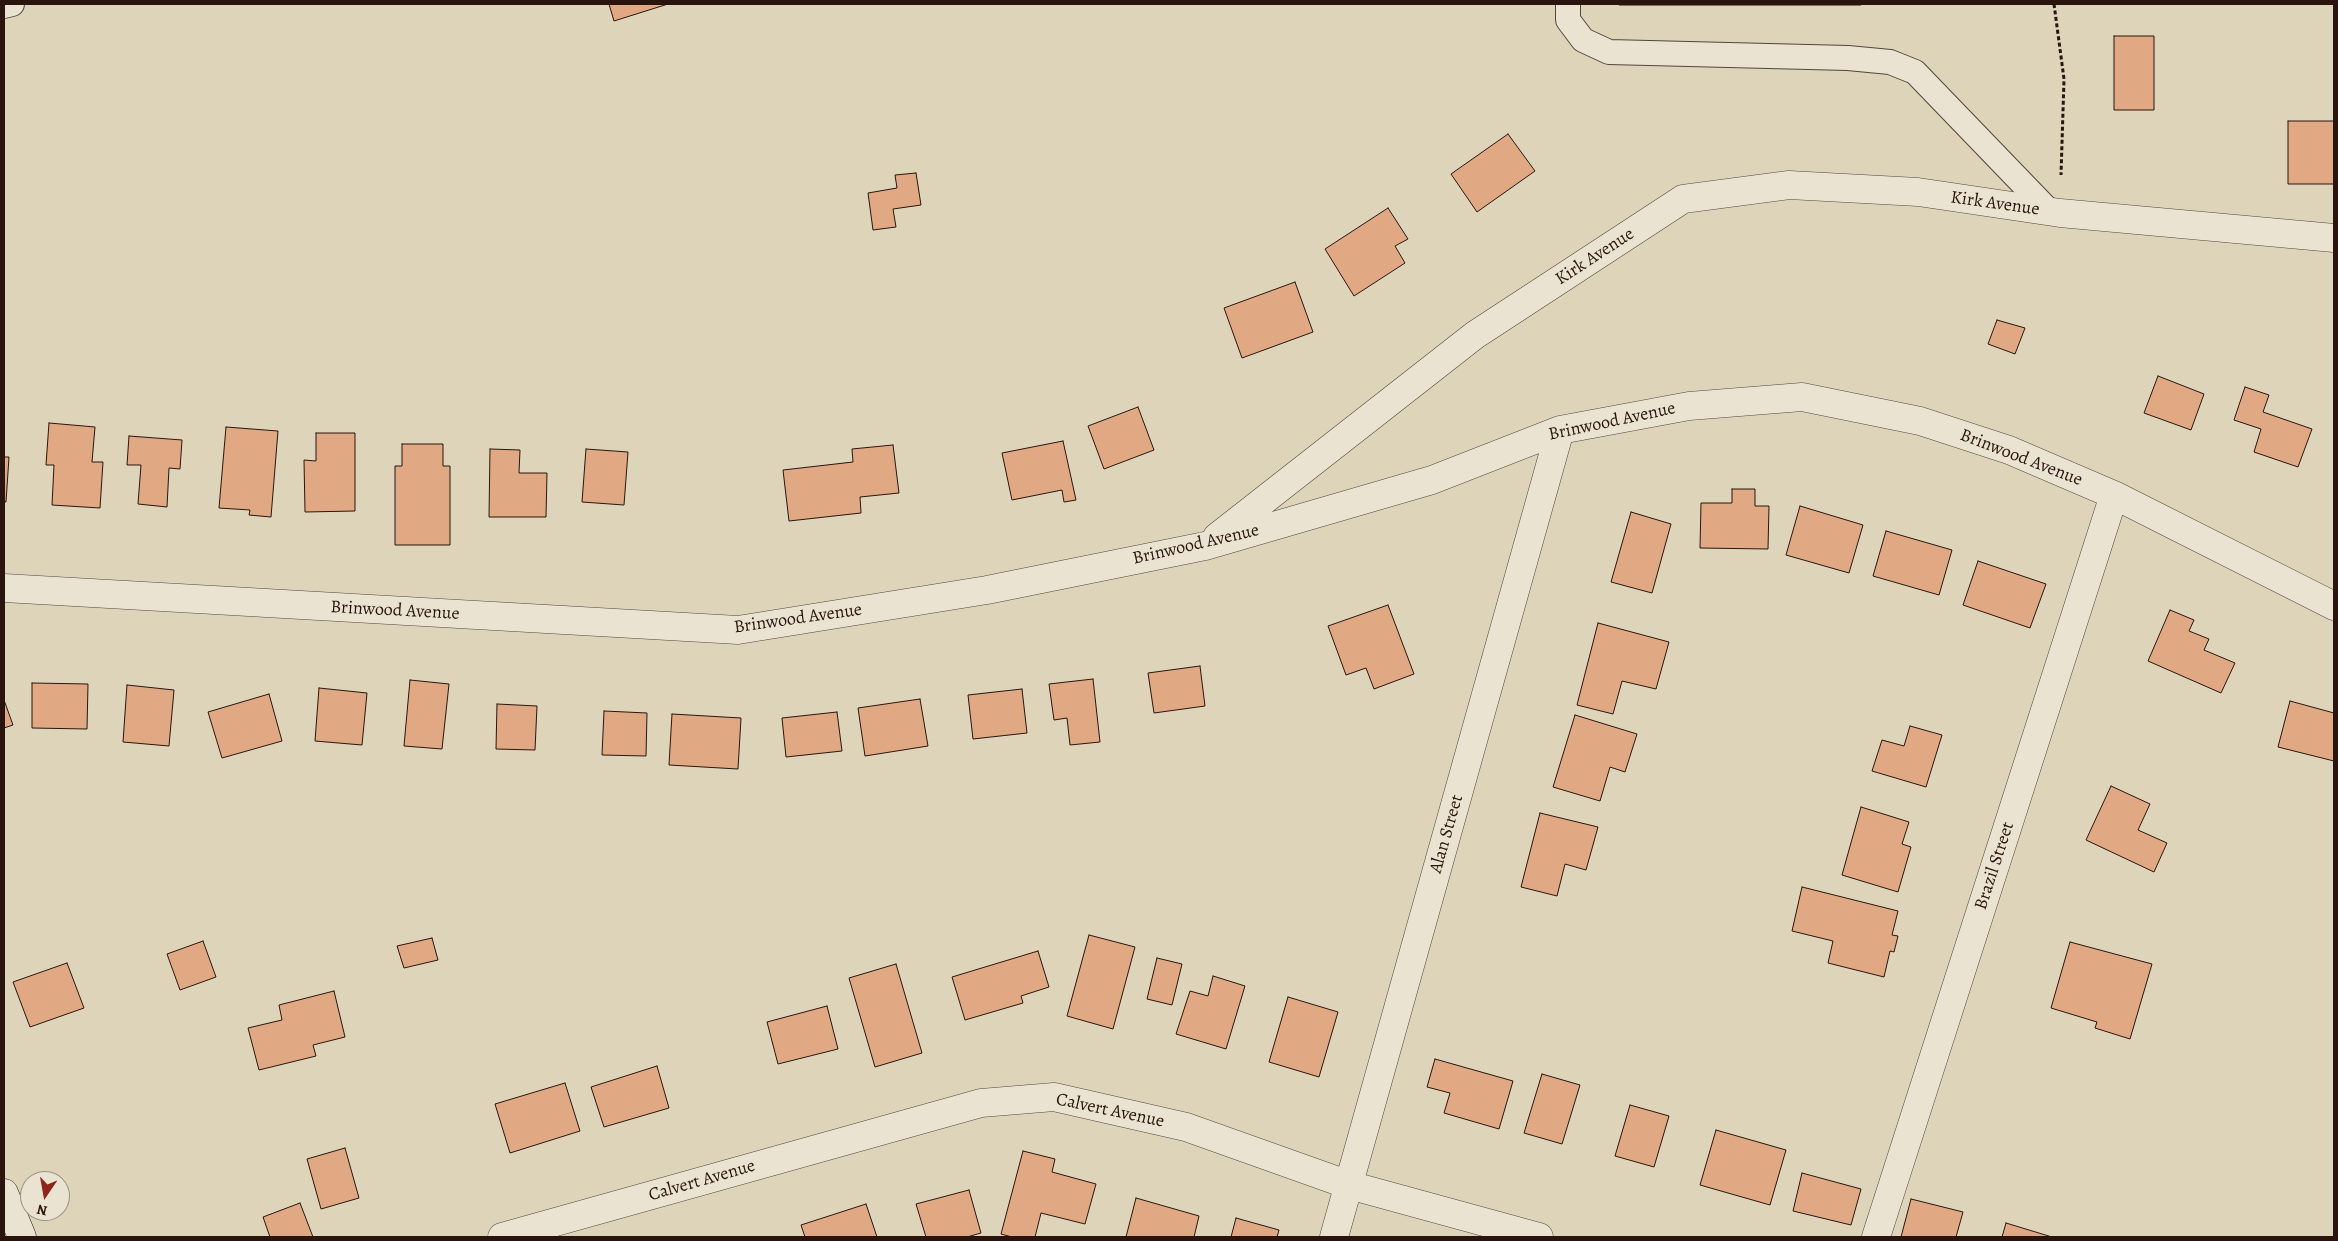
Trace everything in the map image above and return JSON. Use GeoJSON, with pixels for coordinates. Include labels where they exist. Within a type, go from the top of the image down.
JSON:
{"type":"FeatureCollection","features":[{"type":"Feature","properties":{"kind":"street","name":"Kirk Avenue"},"geometry":{"type":"LineString","coordinates":[[1205,546],[1475,335],[1683,199],[1789,185],[1918,192],[2055,213],[2334,238]]}},
{"type":"Feature","properties":{"kind":"street","name":"Brinwood Avenue"},"geometry":{"type":"LineString","coordinates":[[4,588],[738,630],[987,590],[1205,546],[1432,480],[1560,430],[1689,406],[1802,397],[1920,420],[2009,450],[2114,495],[2334,606]]}},
{"type":"Feature","properties":{"kind":"street","name":"Alan Street"},"geometry":{"type":"LineString","coordinates":[[1334,1237],[1350,1186],[1560,430]]}},
{"type":"Feature","properties":{"kind":"street","name":"Brazil Street"},"geometry":{"type":"LineString","coordinates":[[1876,1237],[2114,495]]}},
{"type":"Feature","properties":{"kind":"street","name":"Calvert Avenue"},"geometry":{"type":"LineString","coordinates":[[502,1237],[981,1103],[1054,1097],[1186,1127],[1350,1186],[1539,1237]]}},
{"type":"Feature","properties":{"kind":"street"},"geometry":{"type":"LineString","coordinates":[[4,1193],[22,1237]]}},
{"type":"Feature","properties":{"kind":"lane"},"geometry":{"type":"LineString","coordinates":[[4,6],[12,4]]}},
{"type":"Feature","properties":{"kind":"lane"},"geometry":{"type":"LineString","coordinates":[[1568,4],[1568,20],[1583,40],[1609,52],[1848,58],[1890,62],[1915,72],[2055,213]]}},
{"type":"Feature","properties":{"kind":"path","name":"Kirk Avenue"},"geometry":{"type":"LineString","coordinates":[[2054,4],[2064,80],[2055,213]]}},
{"type":"Feature","properties":{"kind":"building"},"geometry":{"type":"Polygon","coordinates":[[[609,4],[668,4],[614,21],[609,4]]]}},
{"type":"Feature","properties":{"kind":"building"},"geometry":{"type":"Polygon","coordinates":[[[1861,4],[1861,5],[1619,5],[1861,4]]]}},
{"type":"Feature","properties":{"kind":"building"},"geometry":{"type":"Polygon","coordinates":[[[2114,36],[2154,36],[2154,110],[2114,110],[2114,36]]]}},
{"type":"Feature","properties":{"kind":"building"},"geometry":{"type":"Polygon","coordinates":[[[2288,121],[2334,121],[2334,184],[2288,184],[2288,121]]]}},
{"type":"Feature","properties":{"kind":"building"},"geometry":{"type":"Polygon","coordinates":[[[1508,134],[1535,171],[1477,212],[1451,174],[1508,134]]]}},
{"type":"Feature","properties":{"kind":"building"},"geometry":{"type":"Polygon","coordinates":[[[916,173],[921,205],[893,209],[896,227],[873,230],[868,193],[897,188],[895,175],[916,173]]]}},
{"type":"Feature","properties":{"kind":"building"},"geometry":{"type":"Polygon","coordinates":[[[1388,208],[1408,239],[1395,246],[1405,263],[1354,296],[1325,249],[1388,208]]]}},
{"type":"Feature","properties":{"kind":"building"},"geometry":{"type":"Polygon","coordinates":[[[1295,282],[1313,332],[1242,358],[1224,308],[1295,282]]]}},
{"type":"Feature","properties":{"kind":"building"},"geometry":{"type":"Polygon","coordinates":[[[1997,320],[2025,328],[2015,354],[1988,344],[1997,320]]]}},
{"type":"Feature","properties":{"kind":"building"},"geometry":{"type":"Polygon","coordinates":[[[2158,376],[2204,394],[2191,430],[2144,413],[2158,376]]]}},
{"type":"Feature","properties":{"kind":"building"},"geometry":{"type":"Polygon","coordinates":[[[2245,387],[2269,395],[2263,412],[2312,429],[2298,467],[2254,452],[2261,429],[2234,420],[2245,387]]]}},
{"type":"Feature","properties":{"kind":"building"},"geometry":{"type":"Polygon","coordinates":[[[1138,407],[1154,450],[1104,469],[1088,426],[1138,407]]]}},
{"type":"Feature","properties":{"kind":"building"},"geometry":{"type":"Polygon","coordinates":[[[49,423],[95,427],[92,462],[103,462],[100,508],[52,505],[54,465],[46,465],[49,423]]]}},
{"type":"Feature","properties":{"kind":"building"},"geometry":{"type":"Polygon","coordinates":[[[226,427],[278,431],[271,517],[249,515],[250,510],[219,508],[226,427]]]}},
{"type":"Feature","properties":{"kind":"building"},"geometry":{"type":"Polygon","coordinates":[[[316,433],[355,433],[355,511],[305,512],[304,460],[316,461],[316,433]]]}},
{"type":"Feature","properties":{"kind":"building"},"geometry":{"type":"Polygon","coordinates":[[[129,436],[182,440],[180,469],[169,468],[167,507],[138,504],[141,465],[127,465],[129,436]]]}},
{"type":"Feature","properties":{"kind":"building"},"geometry":{"type":"Polygon","coordinates":[[[1063,441],[1076,500],[1064,502],[1062,490],[1012,500],[1002,453],[1063,441]]]}},
{"type":"Feature","properties":{"kind":"building"},"geometry":{"type":"Polygon","coordinates":[[[402,444],[443,444],[443,466],[450,466],[450,545],[395,545],[395,466],[402,466],[402,444]]]}},
{"type":"Feature","properties":{"kind":"building"},"geometry":{"type":"Polygon","coordinates":[[[893,445],[899,493],[860,497],[861,513],[789,521],[783,470],[853,462],[852,449],[893,445]]]}},
{"type":"Feature","properties":{"kind":"building"},"geometry":{"type":"Polygon","coordinates":[[[490,449],[520,450],[519,473],[547,473],[546,517],[489,517],[490,449]]]}},
{"type":"Feature","properties":{"kind":"building"},"geometry":{"type":"Polygon","coordinates":[[[586,449],[628,452],[624,505],[582,502],[586,449]]]}},
{"type":"Feature","properties":{"kind":"building"},"geometry":{"type":"Polygon","coordinates":[[[4,457],[9,457],[6,502],[4,502],[4,457]]]}},
{"type":"Feature","properties":{"kind":"building"},"geometry":{"type":"Polygon","coordinates":[[[1732,489],[1755,489],[1755,506],[1769,506],[1768,549],[1700,548],[1701,503],[1732,503],[1732,489]]]}},
{"type":"Feature","properties":{"kind":"building"},"geometry":{"type":"Polygon","coordinates":[[[1800,506],[1863,525],[1849,573],[1786,555],[1800,506]]]}},
{"type":"Feature","properties":{"kind":"building"},"geometry":{"type":"Polygon","coordinates":[[[1631,512],[1671,524],[1652,593],[1611,582],[1631,512]]]}},
{"type":"Feature","properties":{"kind":"building"},"geometry":{"type":"Polygon","coordinates":[[[1886,531],[1952,550],[1939,595],[1873,576],[1886,531]]]}},
{"type":"Feature","properties":{"kind":"building"},"geometry":{"type":"Polygon","coordinates":[[[1978,561],[2046,584],[2030,628],[1963,605],[1978,561]]]}},
{"type":"Feature","properties":{"kind":"building"},"geometry":{"type":"Polygon","coordinates":[[[1388,605],[1414,674],[1374,689],[1366,668],[1346,675],[1328,626],[1388,605]]]}},
{"type":"Feature","properties":{"kind":"building"},"geometry":{"type":"Polygon","coordinates":[[[2170,610],[2194,620],[2189,631],[2209,639],[2204,650],[2235,663],[2221,693],[2148,661],[2170,610]]]}},
{"type":"Feature","properties":{"kind":"building"},"geometry":{"type":"Polygon","coordinates":[[[1598,623],[1669,642],[1656,689],[1622,681],[1613,714],[1577,705],[1598,623]]]}},
{"type":"Feature","properties":{"kind":"building"},"geometry":{"type":"Polygon","coordinates":[[[1200,666],[1205,706],[1154,713],[1148,673],[1200,666]]]}},
{"type":"Feature","properties":{"kind":"building"},"geometry":{"type":"Polygon","coordinates":[[[1093,679],[1100,742],[1070,745],[1067,718],[1054,720],[1049,684],[1093,679]]]}},
{"type":"Feature","properties":{"kind":"building"},"geometry":{"type":"Polygon","coordinates":[[[410,680],[449,684],[442,749],[404,746],[410,680]]]}},
{"type":"Feature","properties":{"kind":"building"},"geometry":{"type":"Polygon","coordinates":[[[32,683],[88,684],[87,729],[32,728],[32,683]]]}},
{"type":"Feature","properties":{"kind":"building"},"geometry":{"type":"Polygon","coordinates":[[[127,685],[174,690],[169,746],[123,742],[127,685]]]}},
{"type":"Feature","properties":{"kind":"building"},"geometry":{"type":"Polygon","coordinates":[[[319,688],[367,693],[362,745],[315,741],[319,688]]]}},
{"type":"Feature","properties":{"kind":"building"},"geometry":{"type":"Polygon","coordinates":[[[1022,689],[1027,733],[973,739],[968,695],[1022,689]]]}},
{"type":"Feature","properties":{"kind":"building"},"geometry":{"type":"Polygon","coordinates":[[[269,694],[282,741],[222,758],[208,712],[269,694]]]}},
{"type":"Feature","properties":{"kind":"building"},"geometry":{"type":"Polygon","coordinates":[[[920,699],[928,746],[865,756],[858,708],[920,699]]]}},
{"type":"Feature","properties":{"kind":"building"},"geometry":{"type":"Polygon","coordinates":[[[4,700],[13,725],[4,728],[4,700]]]}},
{"type":"Feature","properties":{"kind":"building"},"geometry":{"type":"Polygon","coordinates":[[[2290,701],[2334,713],[2334,761],[2278,747],[2290,701]]]}},
{"type":"Feature","properties":{"kind":"building"},"geometry":{"type":"Polygon","coordinates":[[[497,704],[537,706],[535,750],[496,749],[497,704]]]}},
{"type":"Feature","properties":{"kind":"building"},"geometry":{"type":"Polygon","coordinates":[[[604,711],[647,713],[646,756],[602,755],[604,711]]]}},
{"type":"Feature","properties":{"kind":"building"},"geometry":{"type":"Polygon","coordinates":[[[837,712],[842,751],[786,757],[782,718],[837,712]]]}},
{"type":"Feature","properties":{"kind":"building"},"geometry":{"type":"Polygon","coordinates":[[[672,714],[741,718],[738,769],[669,765],[672,714]]]}},
{"type":"Feature","properties":{"kind":"building"},"geometry":{"type":"Polygon","coordinates":[[[1575,715],[1637,734],[1625,772],[1610,767],[1600,801],[1553,787],[1575,715]]]}},
{"type":"Feature","properties":{"kind":"building"},"geometry":{"type":"Polygon","coordinates":[[[1910,726],[1942,735],[1926,787],[1872,771],[1882,740],[1904,746],[1910,726]]]}},
{"type":"Feature","properties":{"kind":"building"},"geometry":{"type":"Polygon","coordinates":[[[2111,786],[2150,804],[2138,830],[2167,843],[2154,872],[2086,840],[2111,786]]]}},
{"type":"Feature","properties":{"kind":"building"},"geometry":{"type":"Polygon","coordinates":[[[1861,807],[1909,822],[1902,844],[1911,847],[1898,892],[1842,875],[1861,807]]]}},
{"type":"Feature","properties":{"kind":"building"},"geometry":{"type":"Polygon","coordinates":[[[1540,813],[1598,827],[1586,870],[1565,864],[1557,896],[1521,887],[1540,813]]]}},
{"type":"Feature","properties":{"kind":"building"},"geometry":{"type":"Polygon","coordinates":[[[1802,887],[1898,911],[1892,935],[1898,936],[1894,952],[1890,951],[1884,977],[1828,963],[1833,941],[1792,931],[1802,887]]]}},
{"type":"Feature","properties":{"kind":"building"},"geometry":{"type":"Polygon","coordinates":[[[1089,935],[1135,947],[1113,1029],[1067,1016],[1089,935]]]}},
{"type":"Feature","properties":{"kind":"building"},"geometry":{"type":"Polygon","coordinates":[[[432,938],[438,960],[404,968],[397,946],[432,938]]]}},
{"type":"Feature","properties":{"kind":"building"},"geometry":{"type":"Polygon","coordinates":[[[203,941],[216,977],[180,990],[167,954],[203,941]]]}},
{"type":"Feature","properties":{"kind":"building"},"geometry":{"type":"Polygon","coordinates":[[[2070,942],[2152,964],[2130,1039],[2095,1028],[2097,1022],[2051,1008],[2070,942]]]}},
{"type":"Feature","properties":{"kind":"building"},"geometry":{"type":"Polygon","coordinates":[[[1038,951],[1049,987],[1021,996],[1023,1003],[965,1020],[952,977],[1038,951]]]}},
{"type":"Feature","properties":{"kind":"building"},"geometry":{"type":"Polygon","coordinates":[[[1157,958],[1182,964],[1172,1005],[1147,999],[1157,958]]]}},
{"type":"Feature","properties":{"kind":"building"},"geometry":{"type":"Polygon","coordinates":[[[67,963],[84,1008],[30,1027],[13,982],[67,963]]]}},
{"type":"Feature","properties":{"kind":"building"},"geometry":{"type":"Polygon","coordinates":[[[896,964],[922,1053],[875,1067],[849,978],[896,964]]]}},
{"type":"Feature","properties":{"kind":"building"},"geometry":{"type":"Polygon","coordinates":[[[1213,976],[1245,986],[1226,1049],[1176,1034],[1190,991],[1208,996],[1213,976]]]}},
{"type":"Feature","properties":{"kind":"building"},"geometry":{"type":"Polygon","coordinates":[[[334,991],[345,1037],[313,1045],[316,1056],[259,1070],[248,1028],[282,1020],[279,1005],[334,991]]]}},
{"type":"Feature","properties":{"kind":"building"},"geometry":{"type":"Polygon","coordinates":[[[1288,997],[1338,1012],[1319,1077],[1269,1062],[1288,997]]]}},
{"type":"Feature","properties":{"kind":"building"},"geometry":{"type":"Polygon","coordinates":[[[827,1006],[838,1049],[778,1064],[767,1022],[827,1006]]]}},
{"type":"Feature","properties":{"kind":"building"},"geometry":{"type":"Polygon","coordinates":[[[1435,1059],[1513,1081],[1499,1129],[1444,1113],[1450,1093],[1427,1087],[1435,1059]]]}},
{"type":"Feature","properties":{"kind":"building"},"geometry":{"type":"Polygon","coordinates":[[[657,1066],[669,1108],[604,1127],[591,1087],[657,1066]]]}},
{"type":"Feature","properties":{"kind":"building"},"geometry":{"type":"Polygon","coordinates":[[[1542,1074],[1580,1085],[1562,1144],[1524,1133],[1542,1074]]]}},
{"type":"Feature","properties":{"kind":"building"},"geometry":{"type":"Polygon","coordinates":[[[565,1083],[580,1131],[510,1153],[495,1104],[565,1083]]]}},
{"type":"Feature","properties":{"kind":"building"},"geometry":{"type":"Polygon","coordinates":[[[1630,1105],[1669,1116],[1654,1167],[1615,1156],[1630,1105]]]}},
{"type":"Feature","properties":{"kind":"building"},"geometry":{"type":"Polygon","coordinates":[[[1716,1130],[1786,1150],[1770,1205],[1700,1185],[1716,1130]]]}},
{"type":"Feature","properties":{"kind":"building"},"geometry":{"type":"Polygon","coordinates":[[[345,1148],[359,1198],[321,1209],[307,1159],[345,1148]]]}},
{"type":"Feature","properties":{"kind":"building"},"geometry":{"type":"Polygon","coordinates":[[[1023,1151],[1055,1159],[1052,1172],[1096,1184],[1085,1224],[1041,1213],[1035,1237],[1012,1237],[1001,1234],[1023,1151]]]}},
{"type":"Feature","properties":{"kind":"building"},"geometry":{"type":"Polygon","coordinates":[[[1802,1173],[1861,1189],[1851,1225],[1793,1211],[1802,1173]]]}},
{"type":"Feature","properties":{"kind":"building"},"geometry":{"type":"Polygon","coordinates":[[[969,1190],[981,1233],[967,1237],[926,1237],[916,1204],[969,1190]]]}},
{"type":"Feature","properties":{"kind":"building"},"geometry":{"type":"Polygon","coordinates":[[[1136,1198],[1199,1216],[1194,1237],[1126,1237],[1136,1198]]]}},
{"type":"Feature","properties":{"kind":"building"},"geometry":{"type":"Polygon","coordinates":[[[1911,1199],[1963,1212],[1956,1237],[1901,1237],[1911,1199]]]}},
{"type":"Feature","properties":{"kind":"building"},"geometry":{"type":"Polygon","coordinates":[[[300,1203],[313,1237],[270,1237],[263,1217],[300,1203]]]}},
{"type":"Feature","properties":{"kind":"building"},"geometry":{"type":"Polygon","coordinates":[[[866,1204],[877,1237],[805,1237],[801,1225],[866,1204]]]}},
{"type":"Feature","properties":{"kind":"building"},"geometry":{"type":"Polygon","coordinates":[[[1236,1218],[1279,1230],[1277,1237],[1231,1237],[1236,1218]]]}},
{"type":"Feature","properties":{"kind":"building"},"geometry":{"type":"Polygon","coordinates":[[[2006,1223],[2052,1237],[2002,1237],[2006,1223]]]}}]}
